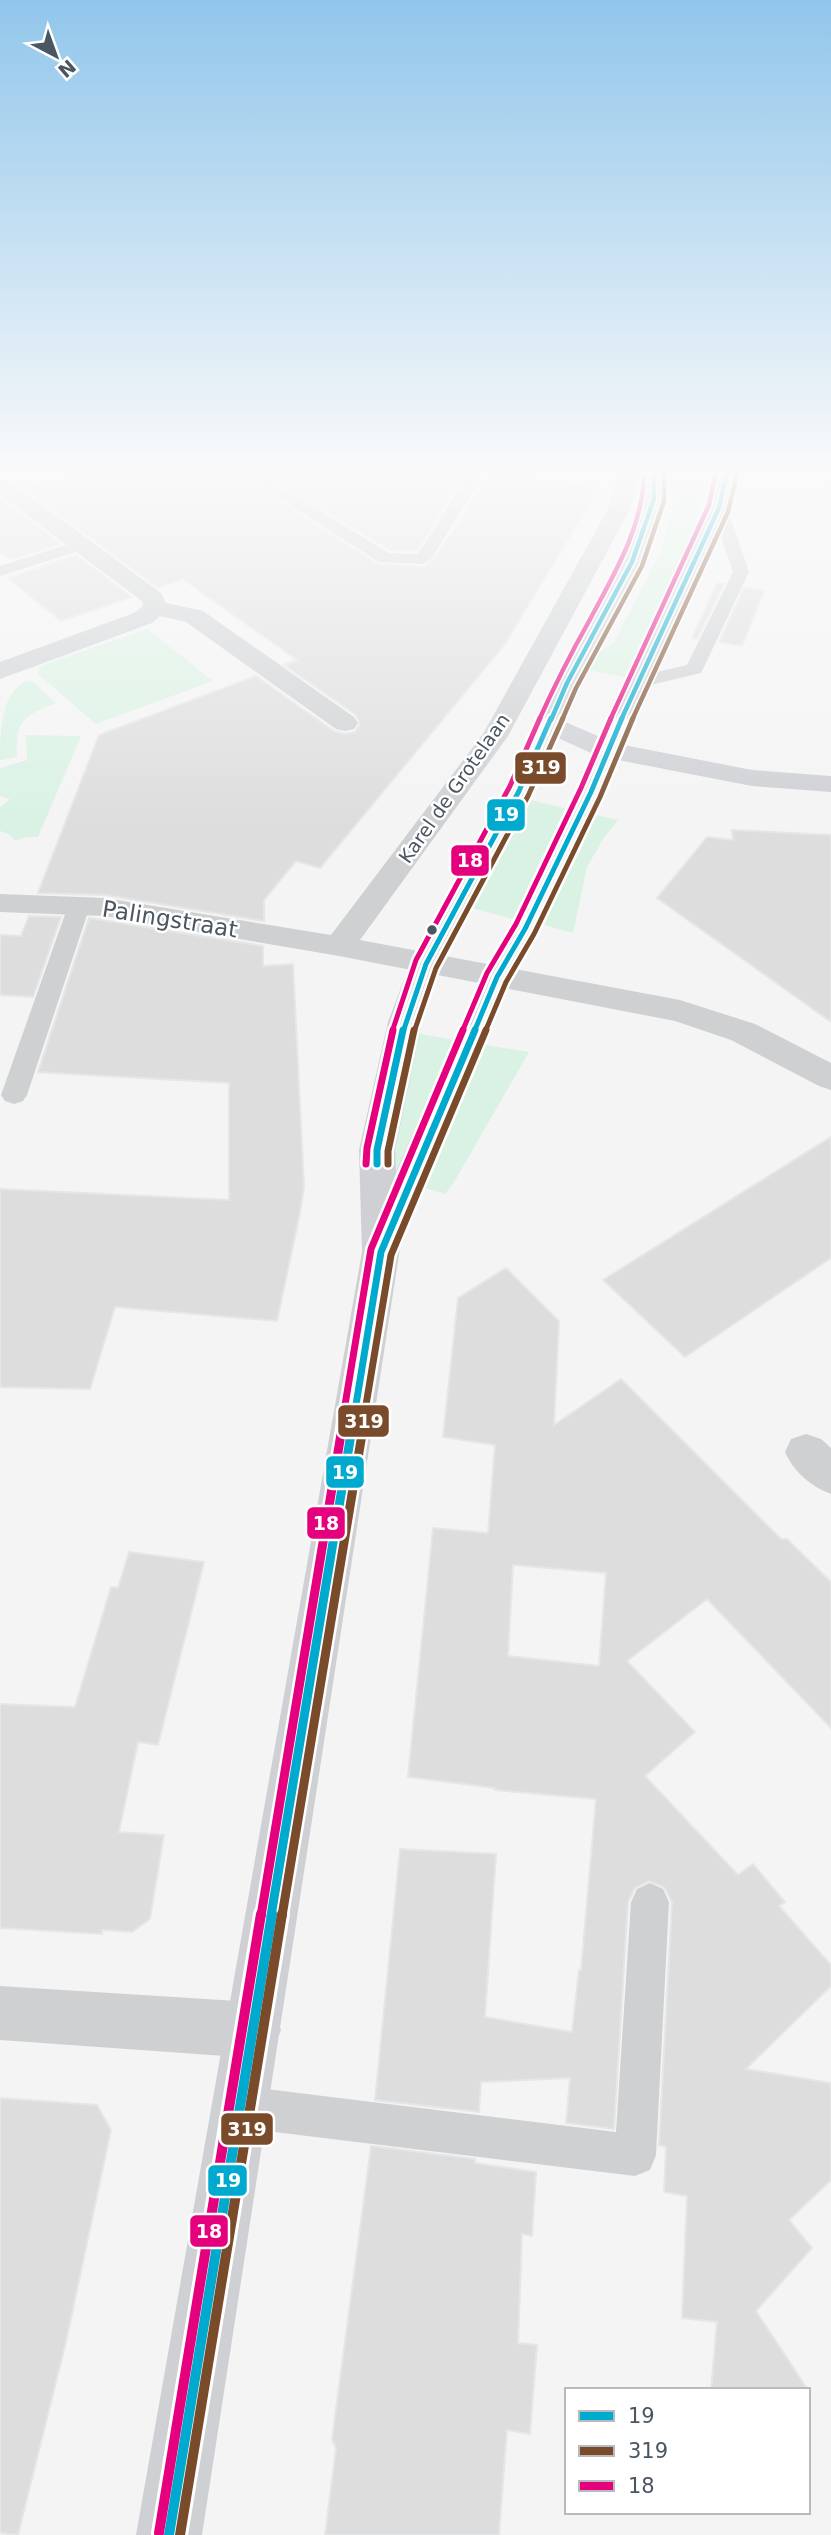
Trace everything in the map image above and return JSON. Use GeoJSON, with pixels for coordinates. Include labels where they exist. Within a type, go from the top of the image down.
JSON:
{"type":"FeatureCollection","features":[{"type":"Feature","properties":{"kind":"main road","name":"Karel de Grotelaan"},"geometry":{"type":"LineString","coordinates":[[381,1252],[377,1150],[405,1022],[426,964],[519,791],[548,724],[617,590]]}},
{"type":"Feature","properties":{"kind":"main road"},"geometry":{"type":"LineString","coordinates":[[169,2535],[381,1252],[498,977],[525,929],[591,792],[613,737],[681,590]]}},
{"type":"Feature","properties":{"kind":"main road"},"geometry":{"type":"LineString","coordinates":[[548,724],[613,737],[752,778],[829,784]]}},
{"type":"Feature","properties":{"kind":"street"},"geometry":{"type":"LineString","coordinates":[[143,590],[153,598],[155,608]]}},
{"type":"Feature","properties":{"kind":"street","name":"Karel de Grotelaan"},"geometry":{"type":"LineString","coordinates":[[339,946],[495,736],[575,590]]}},
{"type":"Feature","properties":{"kind":"street"},"geometry":{"type":"LineString","coordinates":[[0,671],[143,618],[155,608]]}},
{"type":"Feature","properties":{"kind":"street"},"geometry":{"type":"LineString","coordinates":[[155,608],[194,616],[345,723]]}},
{"type":"Feature","properties":{"kind":"street","name":"Palingstraat"},"geometry":{"type":"LineString","coordinates":[[0,903],[105,907],[339,946],[680,1011],[710,1019],[776,1048],[831,1078]]}},
{"type":"Feature","properties":{"kind":"street"},"geometry":{"type":"LineString","coordinates":[[0,2013],[253,2030]]}},
{"type":"Feature","properties":{"kind":"lane"},"geometry":{"type":"LineString","coordinates":[[638,682],[694,669],[733,590]]}},
{"type":"Feature","properties":{"kind":"lane"},"geometry":{"type":"LineString","coordinates":[[14,1095],[79,906]]}},
{"type":"Feature","properties":{"kind":"lane"},"geometry":{"type":"LineString","coordinates":[[241,2107],[635,2155],[650,1902]]}},
{"type":"Feature","properties":{"kind":"green space"},"geometry":{"type":"Polygon","coordinates":[[[641,590],[665,590],[624,677],[587,670],[592,655],[613,644],[641,590]]]}},
{"type":"Feature","properties":{"kind":"green space"},"geometry":{"type":"Polygon","coordinates":[[[147,629],[213,681],[96,724],[38,674],[40,667],[46,664],[147,629]]]}},
{"type":"Feature","properties":{"kind":"green space"},"geometry":{"type":"Polygon","coordinates":[[[28,681],[33,682],[56,703],[23,721],[18,735],[17,757],[0,760],[1,726],[7,703],[19,686],[28,681]]]}},
{"type":"Feature","properties":{"kind":"green space"},"geometry":{"type":"Polygon","coordinates":[[[26,735],[81,736],[38,837],[26,837],[16,841],[9,834],[0,831],[0,807],[10,799],[0,796],[0,768],[27,760],[26,735]]]}},
{"type":"Feature","properties":{"kind":"green space"},"geometry":{"type":"Polygon","coordinates":[[[526,799],[568,809],[513,919],[472,908],[526,799]]]}},
{"type":"Feature","properties":{"kind":"green space"},"geometry":{"type":"Polygon","coordinates":[[[592,814],[618,820],[587,867],[573,933],[541,924],[592,814]]]}},
{"type":"Feature","properties":{"kind":"green space"},"geometry":{"type":"Polygon","coordinates":[[[416,1033],[454,1040],[399,1170],[393,1170],[390,1165],[416,1033]]]}},
{"type":"Feature","properties":{"kind":"green space"},"geometry":{"type":"Polygon","coordinates":[[[486,1045],[529,1052],[445,1194],[426,1188],[486,1045]]]}},
{"type":"Feature","properties":{"kind":"building"},"geometry":{"type":"Polygon","coordinates":[[[23,590],[123,590],[132,597],[61,621],[23,590]]]}},
{"type":"Feature","properties":{"kind":"building"},"geometry":{"type":"Polygon","coordinates":[[[199,590],[537,590],[505,644],[320,868],[296,861],[264,900],[264,921],[105,895],[38,893],[99,735],[256,676],[334,731],[344,734],[355,732],[360,724],[356,715],[284,665],[297,660],[199,590]]]}},
{"type":"Feature","properties":{"kind":"building"},"geometry":{"type":"Polygon","coordinates":[[[714,590],[721,590],[697,639],[692,638],[714,590]]]}},
{"type":"Feature","properties":{"kind":"building"},"geometry":{"type":"Polygon","coordinates":[[[743,590],[764,591],[742,646],[719,642],[743,590]]]}},
{"type":"Feature","properties":{"kind":"building"},"geometry":{"type":"Polygon","coordinates":[[[732,830],[831,835],[831,1022],[657,898],[707,837],[733,840],[732,830]]]}},
{"type":"Feature","properties":{"kind":"building"},"geometry":{"type":"Polygon","coordinates":[[[29,916],[61,917],[33,997],[0,995],[0,935],[21,936],[29,916]]]}},
{"type":"Feature","properties":{"kind":"building"},"geometry":{"type":"Polygon","coordinates":[[[89,918],[263,946],[263,966],[293,964],[304,1187],[300,1213],[277,1321],[115,1307],[90,1389],[0,1387],[0,1189],[229,1200],[229,1083],[38,1072],[89,918]]]}},
{"type":"Feature","properties":{"kind":"building"},"geometry":{"type":"Polygon","coordinates":[[[831,1137],[831,1258],[685,1357],[603,1280],[831,1137]]]}},
{"type":"Feature","properties":{"kind":"building"},"geometry":{"type":"Polygon","coordinates":[[[506,1268],[559,1321],[554,1425],[621,1379],[781,1539],[787,1539],[831,1582],[831,1728],[707,1599],[627,1661],[695,1732],[645,1776],[738,1875],[753,1864],[785,1902],[779,1906],[831,1965],[831,1986],[746,2069],[831,2083],[831,2180],[789,2220],[812,2248],[756,2311],[807,2388],[711,2388],[717,2322],[682,2318],[687,2196],[664,2192],[666,2147],[659,2145],[672,1902],[664,1887],[649,1881],[635,1888],[628,1902],[614,2129],[566,2123],[570,2078],[481,2082],[479,2112],[375,2100],[400,1849],[496,1854],[485,2017],[572,2032],[581,1970],[596,1799],[495,1790],[408,1777],[433,1528],[488,1533],[495,1445],[443,1437],[458,1298],[506,1268]],[[513,1565],[508,1656],[599,1666],[606,1573],[513,1565]]]}},
{"type":"Feature","properties":{"kind":"building"},"geometry":{"type":"Polygon","coordinates":[[[129,1552],[204,1562],[158,1745],[138,1742],[119,1832],[164,1835],[150,1919],[132,1932],[102,1930],[102,1934],[0,1928],[0,1704],[75,1707],[111,1587],[118,1588],[129,1552]]]}},
{"type":"Feature","properties":{"kind":"building"},"geometry":{"type":"Polygon","coordinates":[[[0,2098],[97,2105],[111,2130],[66,2342],[18,2535],[0,2533],[0,2098]]]}},
{"type":"Feature","properties":{"kind":"building"},"geometry":{"type":"Polygon","coordinates":[[[371,2146],[475,2159],[475,2163],[536,2172],[532,2236],[522,2234],[518,2343],[537,2345],[530,2434],[507,2430],[499,2535],[325,2535],[336,2448],[332,2439],[371,2146]]]}},
{"type":"Feature","properties":{"kind":"transit line","name":"18"},"geometry":{"type":"LineString","coordinates":[[366,1164],[367,1148],[395,1020],[416,960],[510,786],[558,678],[605,590]]}},
{"type":"Feature","properties":{"kind":"transit line","name":"19"},"geometry":{"type":"LineString","coordinates":[[377,1164],[377,1150],[405,1022],[426,964],[519,791],[567,683],[617,590]]}},
{"type":"Feature","properties":{"kind":"transit line","name":"319"},"geometry":{"type":"LineString","coordinates":[[388,1164],[388,1151],[415,1025],[436,968],[528,796],[576,688],[629,590]]}},
{"type":"Feature","properties":{"kind":"transit line","name":"18"},"geometry":{"type":"LineString","coordinates":[[159,2533],[371,1249],[487,973],[516,924],[581,788],[669,590]]}},
{"type":"Feature","properties":{"kind":"transit line","name":"19"},"geometry":{"type":"LineString","coordinates":[[169,2535],[381,1252],[497,977],[525,929],[591,792],[635,686],[680,590]]}},
{"type":"Feature","properties":{"kind":"transit line","name":"319"},"geometry":{"type":"LineString","coordinates":[[180,2535],[391,1255],[506,982],[534,934],[600,797],[645,690],[691,590]]}}]}
